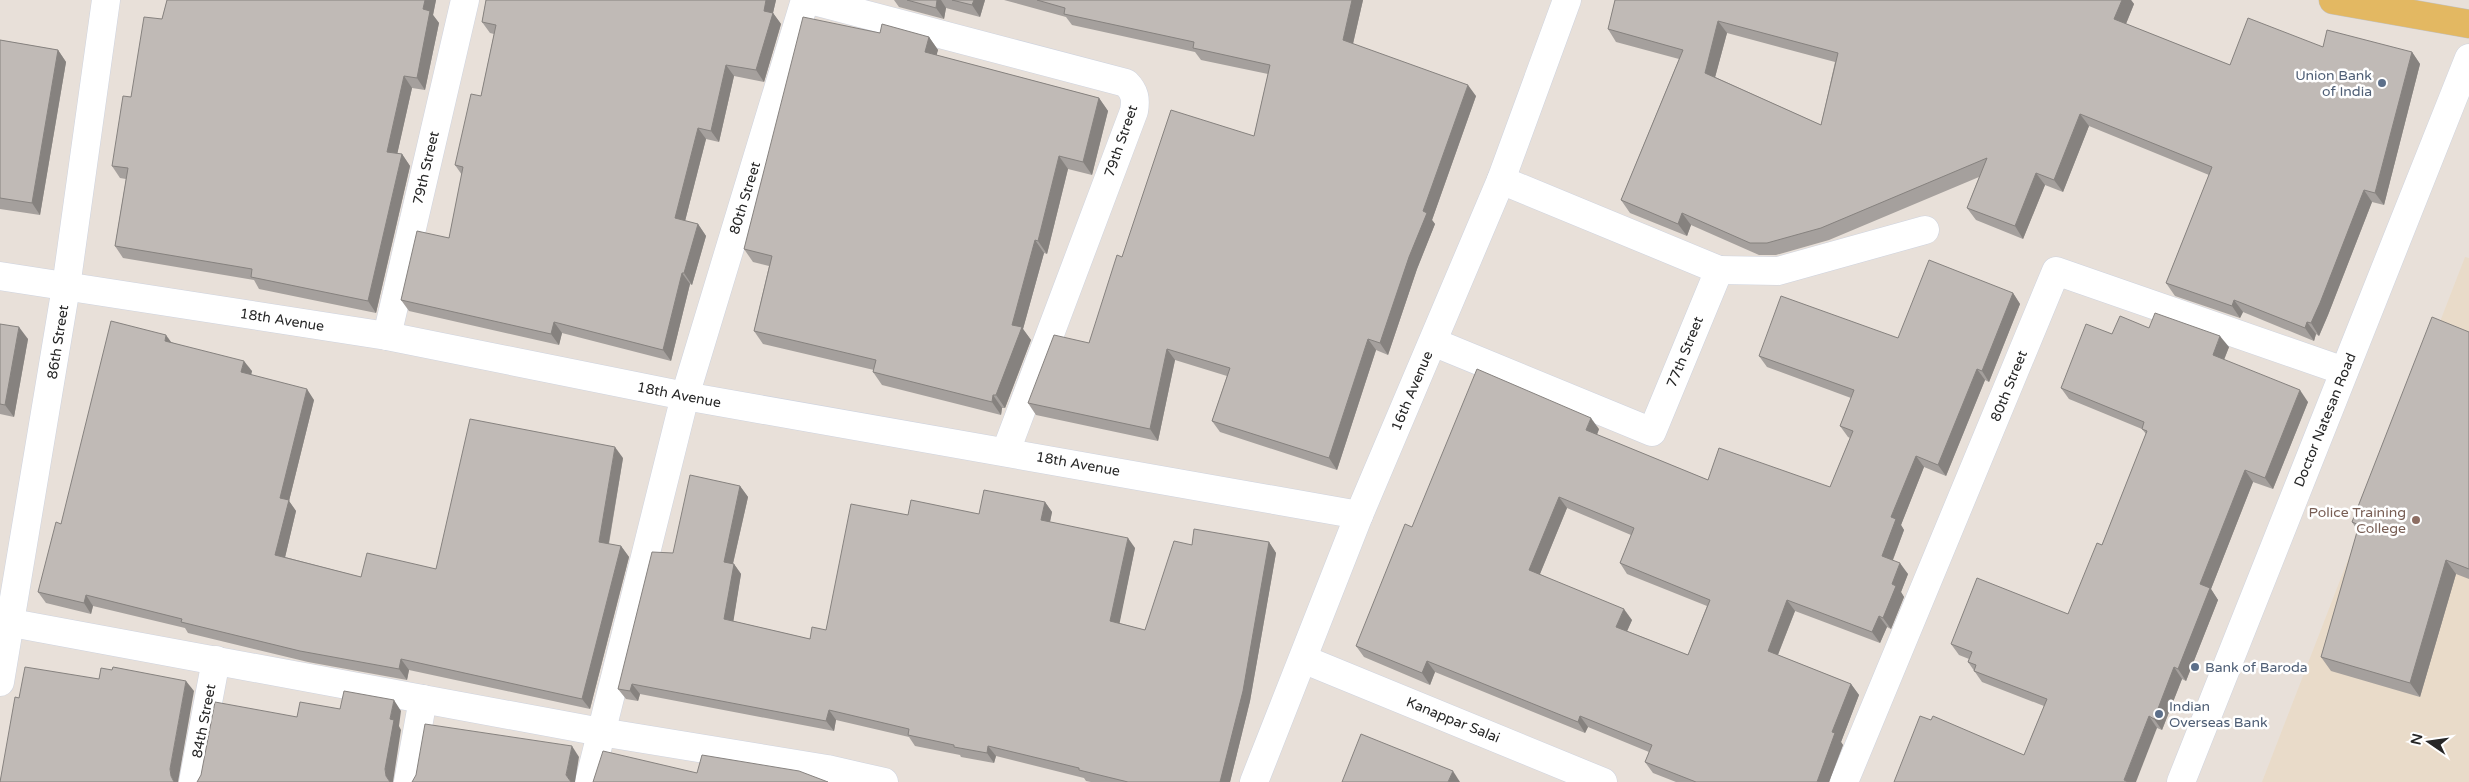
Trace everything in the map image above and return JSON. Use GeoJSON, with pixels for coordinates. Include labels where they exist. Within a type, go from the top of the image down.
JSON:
{"type":"FeatureCollection","features":[{"type":"Feature","properties":{"kind":"main road"},"geometry":{"type":"LineString","coordinates":[[2333,0],[2469,24]]}},
{"type":"Feature","properties":{"kind":"street","name":"86th Street"},"geometry":{"type":"LineString","coordinates":[[0,682],[12,623],[66,287],[106,0]]}},
{"type":"Feature","properties":{"kind":"street","name":"79th Street"},"geometry":{"type":"LineString","coordinates":[[387,336],[465,0]]}},
{"type":"Feature","properties":{"kind":"street","name":"80th Street"},"geometry":{"type":"LineString","coordinates":[[589,782],[685,396],[804,0]]}},
{"type":"Feature","properties":{"kind":"street","name":"79th Street"},"geometry":{"type":"LineString","coordinates":[[810,0],[1126,83],[1133,90],[1136,99],[1134,111],[1006,451]]}},
{"type":"Feature","properties":{"kind":"street","name":"16th Avenue"},"geometry":{"type":"LineString","coordinates":[[1254,782],[1359,515],[1501,180],[1567,0]]}},
{"type":"Feature","properties":{"kind":"street","name":"Doctor Natesan Road"},"geometry":{"type":"LineString","coordinates":[[2181,782],[2469,58]]}},
{"type":"Feature","properties":{"kind":"street"},"geometry":{"type":"LineString","coordinates":[[1501,180],[1719,270],[1778,271],[1925,230]]}},
{"type":"Feature","properties":{"kind":"street","name":"77th Street"},"geometry":{"type":"LineString","coordinates":[[1433,342],[1652,432],[1719,270]]}},
{"type":"Feature","properties":{"kind":"street","name":"80th Street"},"geometry":{"type":"LineString","coordinates":[[1844,782],[2056,271],[2344,371]]}},
{"type":"Feature","properties":{"kind":"street","name":"18th Avenue"},"geometry":{"type":"LineString","coordinates":[[0,276],[387,336],[685,396],[1006,451],[1359,515]]}},
{"type":"Feature","properties":{"kind":"street"},"geometry":{"type":"LineString","coordinates":[[12,623],[601,732],[825,776],[884,782]]}},
{"type":"Feature","properties":{"kind":"street","name":"Kanappar Salai"},"geometry":{"type":"LineString","coordinates":[[1303,659],[1603,782]]}},
{"type":"Feature","properties":{"kind":"street","name":"84th Street"},"geometry":{"type":"LineString","coordinates":[[193,782],[216,660]]}},
{"type":"Feature","properties":{"kind":"street"},"geometry":{"type":"LineString","coordinates":[[408,782],[423,699]]}},
{"type":"Feature","properties":{"kind":"shaded area","name":"Police Training College"},"geometry":{"type":"Polygon","coordinates":[[[2465,257],[2469,258],[2469,782],[2262,782],[2465,257]]]}},
{"type":"Feature","properties":{"kind":"building"},"geometry":{"type":"Polygon","coordinates":[[[167,0],[425,0],[423,9],[430,11],[417,78],[404,76],[387,152],[402,154],[368,301],[251,277],[252,269],[115,246],[128,168],[112,166],[123,96],[131,97],[144,17],[162,19],[167,0]]]}},
{"type":"Feature","properties":{"kind":"building"},"geometry":{"type":"Polygon","coordinates":[[[486,0],[766,0],[764,11],[773,13],[756,70],[726,65],[711,131],[698,128],[675,218],[698,224],[684,273],[682,273],[663,350],[554,322],[551,334],[401,300],[417,231],[449,238],[463,167],[455,165],[471,94],[481,96],[496,25],[482,22],[486,0]]]}},
{"type":"Feature","properties":{"kind":"building"},"geometry":{"type":"Polygon","coordinates":[[[907,0],[937,0],[936,8],[907,0]]]}},
{"type":"Feature","properties":{"kind":"building"},"geometry":{"type":"Polygon","coordinates":[[[952,0],[974,0],[972,5],[952,0]]]}},
{"type":"Feature","properties":{"kind":"building"},"geometry":{"type":"Polygon","coordinates":[[[1037,0],[1352,0],[1343,40],[1468,85],[1423,211],[1427,213],[1409,257],[1380,343],[1368,339],[1329,458],[1212,421],[1230,368],[1167,349],[1150,429],[1028,403],[1054,335],[1089,343],[1117,255],[1122,257],[1171,110],[1254,136],[1270,65],[1193,48],[1194,42],[1064,14],[1065,8],[1037,0]]]}},
{"type":"Feature","properties":{"kind":"building"},"geometry":{"type":"Polygon","coordinates":[[[1615,0],[2122,0],[2114,19],[2230,65],[2248,18],[2323,47],[2327,30],[2412,52],[2375,193],[2364,190],[2320,303],[2311,323],[2307,322],[2305,328],[2234,300],[2232,306],[2166,283],[2212,167],[2080,114],[2054,180],[2036,173],[2015,226],[1967,208],[1987,158],[1821,228],[1767,243],[1750,243],[1682,213],[1678,224],[1621,200],[1683,50],[1608,29],[1615,0]],[[1718,21],[1705,73],[1821,125],[1838,53],[1718,21]]]}},
{"type":"Feature","properties":{"kind":"building"},"geometry":{"type":"Polygon","coordinates":[[[803,17],[880,33],[882,24],[929,37],[925,52],[1099,98],[1083,162],[1059,156],[1038,241],[1035,240],[1012,325],[1022,327],[996,395],[993,395],[992,402],[873,372],[876,360],[754,331],[772,256],[744,249],[803,17]]]}},
{"type":"Feature","properties":{"kind":"building"},"geometry":{"type":"Polygon","coordinates":[[[0,40],[58,50],[32,203],[0,198],[0,40]]]}},
{"type":"Feature","properties":{"kind":"building"},"geometry":{"type":"Polygon","coordinates":[[[1929,260],[2013,293],[1982,371],[1977,369],[1938,465],[1916,456],[1891,517],[1896,519],[1882,556],[1900,563],[1892,584],[1896,586],[1883,618],[1879,616],[1872,632],[1787,600],[1768,651],[1851,684],[1832,732],[1835,733],[1817,782],[1696,782],[1645,762],[1652,745],[1580,716],[1578,722],[1427,661],[1422,673],[1356,646],[1405,524],[1412,527],[1477,369],[1591,418],[1586,430],[1708,480],[1719,448],[1830,487],[1853,431],[1840,426],[1854,390],[1759,356],[1781,296],[1898,338],[1929,260]],[[1559,497],[1529,570],[1624,609],[1616,627],[1688,655],[1710,600],[1620,563],[1634,528],[1559,497]]]}},
{"type":"Feature","properties":{"kind":"building"},"geometry":{"type":"Polygon","coordinates":[[[2155,313],[2220,336],[2213,355],[2300,390],[2265,478],[2245,470],[2200,584],[2210,588],[2178,669],[2174,667],[2154,719],[2149,716],[2124,780],[2128,782],[1894,782],[1920,716],[1931,720],[1933,716],[2024,755],[2047,699],[1974,671],[1976,665],[1968,662],[1972,652],[1951,644],[1977,578],[2068,614],[2097,543],[2102,545],[2147,431],[2142,429],[2144,422],[2061,388],[2086,324],[2112,334],[2120,316],[2149,328],[2155,313]]]}},
{"type":"Feature","properties":{"kind":"building"},"geometry":{"type":"Polygon","coordinates":[[[2432,317],[2469,332],[2469,569],[2446,560],[2410,683],[2321,657],[2359,525],[2352,522],[2432,317]]]}},
{"type":"Feature","properties":{"kind":"building"},"geometry":{"type":"Polygon","coordinates":[[[111,321],[166,335],[165,341],[244,361],[241,372],[307,389],[280,498],[289,500],[275,555],[361,577],[367,553],[436,569],[470,419],[615,447],[599,542],[621,546],[582,699],[401,659],[399,669],[300,651],[181,622],[182,619],[86,595],[84,603],[38,592],[56,522],[61,524],[111,321]]]}},
{"type":"Feature","properties":{"kind":"building"},"geometry":{"type":"Polygon","coordinates":[[[0,324],[19,327],[5,405],[0,404],[0,324]]]}},
{"type":"Feature","properties":{"kind":"building"},"geometry":{"type":"Polygon","coordinates":[[[690,475],[740,486],[724,562],[734,564],[724,619],[810,639],[812,627],[826,630],[851,504],[908,515],[911,500],[979,514],[984,490],[1045,502],[1041,520],[1128,538],[1110,621],[1145,630],[1174,541],[1192,545],[1194,529],[1269,542],[1243,691],[1220,782],[1128,782],[988,746],[987,753],[954,747],[954,745],[908,735],[909,729],[829,710],[826,721],[632,684],[630,691],[618,689],[652,552],[673,553],[690,475]]]}},
{"type":"Feature","properties":{"kind":"building"},"geometry":{"type":"Polygon","coordinates":[[[25,667],[99,679],[101,668],[112,670],[113,667],[186,681],[170,769],[174,782],[0,782],[15,697],[19,698],[25,667]]]}},
{"type":"Feature","properties":{"kind":"building"},"geometry":{"type":"Polygon","coordinates":[[[344,691],[394,700],[390,719],[394,720],[385,769],[386,776],[390,782],[197,782],[201,775],[215,702],[297,717],[300,702],[340,709],[344,691]]]}},
{"type":"Feature","properties":{"kind":"building"},"geometry":{"type":"Polygon","coordinates":[[[425,724],[572,746],[566,775],[571,782],[412,782],[416,775],[425,724]]]}},
{"type":"Feature","properties":{"kind":"building"},"geometry":{"type":"Polygon","coordinates":[[[1361,734],[1453,771],[1448,782],[1342,782],[1361,734]]]}},
{"type":"Feature","properties":{"kind":"building"},"geometry":{"type":"Polygon","coordinates":[[[603,751],[697,773],[702,755],[799,771],[828,782],[593,782],[603,751]]]}},
{"type":"Feature","properties":{"kind":"place","name":"Union Bank of India"},"geometry":{"type":"Point","coordinates":[2382,83]}},
{"type":"Feature","properties":{"kind":"place","name":"Police Training College"},"geometry":{"type":"Point","coordinates":[2416,520]}},
{"type":"Feature","properties":{"kind":"place","name":"Bank of Baroda"},"geometry":{"type":"Point","coordinates":[2195,667]}},
{"type":"Feature","properties":{"kind":"place","name":"Indian Overseas Bank"},"geometry":{"type":"Point","coordinates":[2159,714]}}]}
